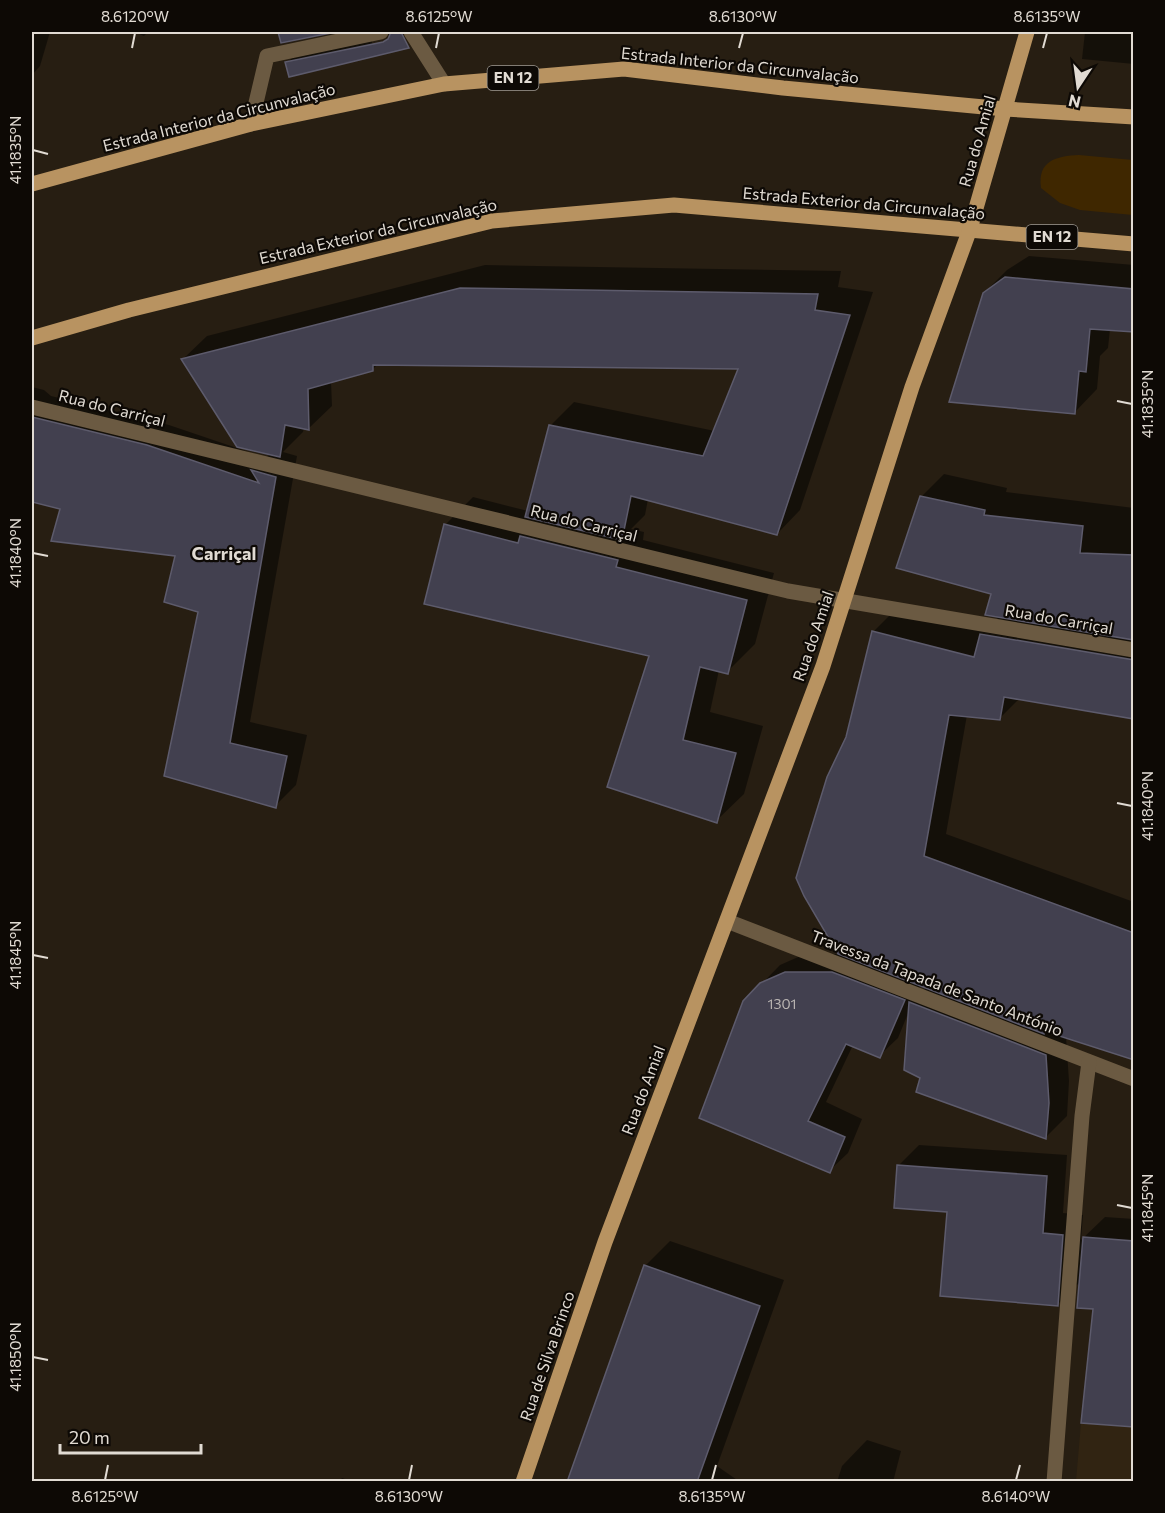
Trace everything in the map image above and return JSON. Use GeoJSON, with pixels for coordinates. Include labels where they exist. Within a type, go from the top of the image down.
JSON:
{"type":"FeatureCollection","features":[{"type":"Feature","properties":{"kind":"main road","name":"Rua do Amial"},"geometry":{"type":"LineString","coordinates":[[605,1242],[845,601],[912,387],[970,229],[1027,32]]}},
{"type":"Feature","properties":{"kind":"main road","name":"Estrada Interior da Circunvalação"},"geometry":{"type":"LineString","coordinates":[[32,184],[251,124],[444,84],[624,69],[783,88],[1005,109],[1134,117]]}},
{"type":"Feature","properties":{"kind":"main road","name":"Estrada Exterior da Circunvalação"},"geometry":{"type":"LineString","coordinates":[[32,338],[141,307],[492,221],[674,205],[1134,244]]}},
{"type":"Feature","properties":{"kind":"main road","name":"Rua de Silva Brinco"},"geometry":{"type":"LineString","coordinates":[[523,1482],[605,1242]]}},
{"type":"Feature","properties":{"kind":"street"},"geometry":{"type":"LineString","coordinates":[[251,124],[267,56],[381,32]]}},
{"type":"Feature","properties":{"kind":"street"},"geometry":{"type":"LineString","coordinates":[[411,32],[444,84]]}},
{"type":"Feature","properties":{"kind":"street","name":"Rua do Carriçal"},"geometry":{"type":"LineString","coordinates":[[32,407],[788,591],[1134,650]]}},
{"type":"Feature","properties":{"kind":"street","name":"Travessa da Tapada de Santo António"},"geometry":{"type":"LineString","coordinates":[[727,921],[1134,1079]]}},
{"type":"Feature","properties":{"kind":"street"},"geometry":{"type":"LineString","coordinates":[[1054,1482],[1082,1116],[1089,1062]]}},
{"type":"Feature","properties":{"kind":"shaded area"},"geometry":{"type":"Polygon","coordinates":[[[1079,155],[1133,160],[1133,215],[1080,210],[1060,203],[1041,188],[1042,172],[1045,166],[1056,159],[1079,155]]]}},
{"type":"Feature","properties":{"kind":"shaded area"},"geometry":{"type":"Polygon","coordinates":[[[1081,1423],[1133,1427],[1133,1481],[1076,1481],[1081,1423]]]}},
{"type":"Feature","properties":{"kind":"building"},"geometry":{"type":"Polygon","coordinates":[[[278,32],[336,32],[281,43],[278,32]]]}},
{"type":"Feature","properties":{"kind":"building"},"geometry":{"type":"Polygon","coordinates":[[[391,32],[401,32],[409,48],[289,77],[285,62],[383,42],[388,39],[391,32]]]}},
{"type":"Feature","properties":{"kind":"building"},"geometry":{"type":"Polygon","coordinates":[[[1005,277],[1134,289],[1134,332],[1090,329],[1086,372],[1079,371],[1075,414],[949,402],[983,293],[1005,277]]]}},
{"type":"Feature","properties":{"kind":"building"},"geometry":{"type":"Polygon","coordinates":[[[460,288],[818,294],[815,310],[850,315],[777,535],[631,496],[622,540],[525,517],[549,425],[703,456],[738,369],[373,365],[373,371],[308,389],[309,430],[285,425],[280,457],[237,447],[181,359],[460,288]]]}},
{"type":"Feature","properties":{"kind":"building"},"geometry":{"type":"Polygon","coordinates":[[[32,417],[147,445],[259,483],[251,470],[276,477],[230,743],[287,756],[276,808],[164,776],[198,612],[164,602],[175,556],[51,541],[60,509],[32,502],[32,417]]]}},
{"type":"Feature","properties":{"kind":"building"},"geometry":{"type":"Polygon","coordinates":[[[920,496],[985,510],[984,515],[1083,526],[1080,553],[1134,555],[1134,640],[985,615],[991,594],[896,568],[920,496]]]}},
{"type":"Feature","properties":{"kind":"building"},"geometry":{"type":"Polygon","coordinates":[[[444,524],[518,543],[520,536],[618,560],[616,567],[747,600],[728,674],[700,667],[683,740],[736,753],[717,823],[607,787],[649,656],[424,604],[444,524]]]}},
{"type":"Feature","properties":{"kind":"building"},"geometry":{"type":"Polygon","coordinates":[[[872,631],[974,657],[980,634],[1134,660],[1134,719],[1004,697],[1000,720],[949,715],[924,856],[1134,933],[1134,1060],[1044,1031],[1044,1034],[838,954],[796,878],[827,777],[846,737],[872,631]]]}},
{"type":"Feature","properties":{"kind":"building"},"geometry":{"type":"Polygon","coordinates":[[[785,972],[832,972],[905,1000],[880,1058],[846,1044],[808,1121],[845,1137],[830,1173],[699,1118],[743,1001],[760,983],[785,972]]]}},
{"type":"Feature","properties":{"kind":"building"},"geometry":{"type":"Polygon","coordinates":[[[909,1002],[1046,1055],[1049,1103],[1046,1139],[916,1092],[920,1078],[904,1070],[909,1002]]]}},
{"type":"Feature","properties":{"kind":"building"},"geometry":{"type":"Polygon","coordinates":[[[897,1165],[1047,1176],[1043,1233],[1063,1235],[1058,1306],[940,1296],[947,1212],[894,1208],[897,1165]]]}},
{"type":"Feature","properties":{"kind":"building"},"geometry":{"type":"Polygon","coordinates":[[[1083,1237],[1134,1241],[1134,1427],[1081,1423],[1093,1309],[1077,1308],[1083,1237]]]}},
{"type":"Feature","properties":{"kind":"building"},"geometry":{"type":"Polygon","coordinates":[[[644,1265],[760,1306],[697,1482],[567,1482],[644,1265]]]}},
{"type":"Feature","properties":{"kind":"district","name":"Carriçal"},"geometry":{"type":"Point","coordinates":[224,554]}}]}
